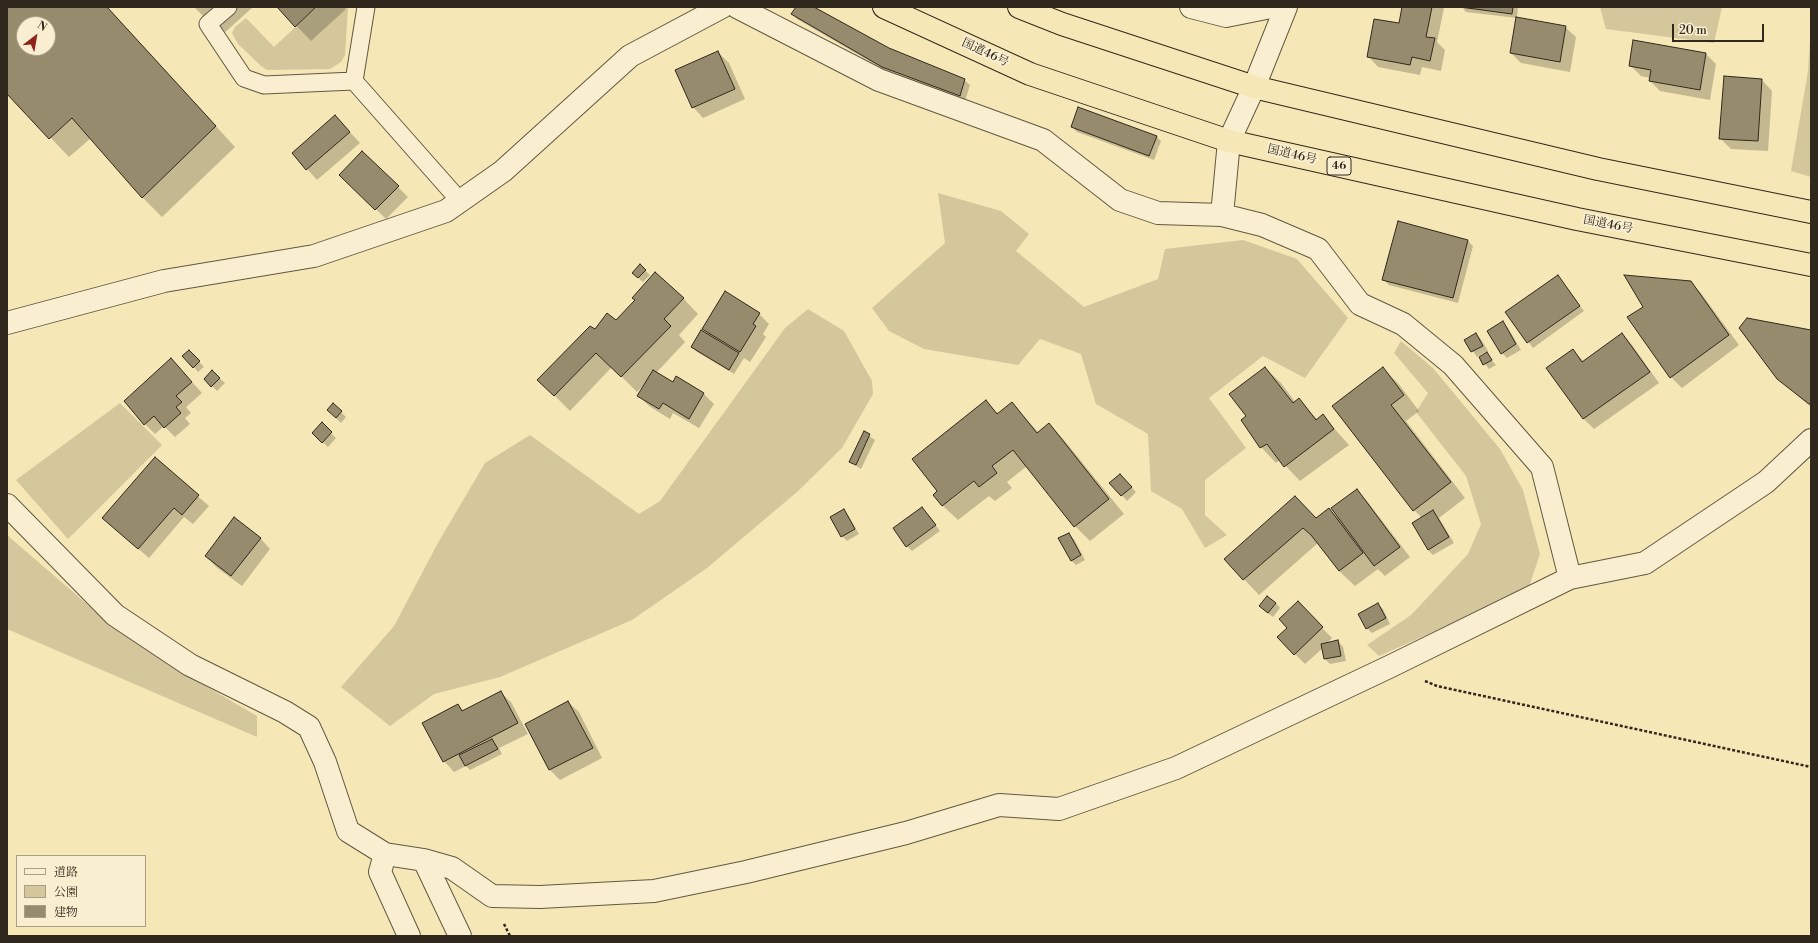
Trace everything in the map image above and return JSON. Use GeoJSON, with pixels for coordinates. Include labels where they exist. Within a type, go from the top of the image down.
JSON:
{"type":"FeatureCollection","features":[{"type":"Feature","properties":{"kind":"highway","name":"国道46号"},"geometry":{"type":"LineString","coordinates":[[884,7],[1030,74],[1229,141],[1577,219],[1811,266]]}},
{"type":"Feature","properties":{"kind":"highway"},"geometry":{"type":"LineString","coordinates":[[1019,7],[1062,24],[1254,87],[1598,169],[1811,212]]}},
{"type":"Feature","properties":{"kind":"street"},"geometry":{"type":"LineString","coordinates":[[7,324],[164,281],[314,256],[446,211],[503,171],[630,56],[722,7]]}},
{"type":"Feature","properties":{"kind":"street"},"geometry":{"type":"LineString","coordinates":[[737,7],[879,80],[1043,140],[1120,200],[1158,213],[1222,215],[1262,225],[1318,249],[1360,304],[1403,324],[1453,365],[1542,467],[1570,578]]}},
{"type":"Feature","properties":{"kind":"street"},"geometry":{"type":"LineString","coordinates":[[1191,7],[1226,16],[1271,7]]}},
{"type":"Feature","properties":{"kind":"street"},"geometry":{"type":"LineString","coordinates":[[1222,215],[1229,141],[1254,87],[1286,7]]}},
{"type":"Feature","properties":{"kind":"street"},"geometry":{"type":"LineString","coordinates":[[7,505],[115,615],[190,666],[285,712],[308,727],[325,762],[348,831],[385,854],[424,860],[452,868],[492,896],[540,897],[662,889],[746,872],[906,833],[998,806],[1059,809],[1176,768],[1391,666],[1570,578],[1645,562],[1766,482],[1811,440]]}},
{"type":"Feature","properties":{"kind":"street"},"geometry":{"type":"LineString","coordinates":[[385,854],[380,872],[408,936]]}},
{"type":"Feature","properties":{"kind":"street"},"geometry":{"type":"LineString","coordinates":[[424,860],[460,936]]}},
{"type":"Feature","properties":{"kind":"lane"},"geometry":{"type":"LineString","coordinates":[[228,7],[208,24],[244,78],[264,85],[354,81]]}},
{"type":"Feature","properties":{"kind":"lane"},"geometry":{"type":"LineString","coordinates":[[354,81],[366,7]]}},
{"type":"Feature","properties":{"kind":"lane"},"geometry":{"type":"LineString","coordinates":[[354,81],[460,201]]}},
{"type":"Feature","properties":{"kind":"path"},"geometry":{"type":"LineString","coordinates":[[1391,666],[1437,686],[1811,767]]}},
{"type":"Feature","properties":{"kind":"green space"},"geometry":{"type":"Polygon","coordinates":[[[317,7],[348,7],[345,55],[341,62],[330,69],[267,70],[238,44],[232,33],[235,27],[246,18],[274,47],[317,7]]]}},
{"type":"Feature","properties":{"kind":"green space"},"geometry":{"type":"Polygon","coordinates":[[[1600,7],[1722,7],[1714,43],[1606,29],[1600,7]]]}},
{"type":"Feature","properties":{"kind":"green space"},"geometry":{"type":"Polygon","coordinates":[[[1811,22],[1811,177],[1791,171],[1808,71],[1811,22]]]}},
{"type":"Feature","properties":{"kind":"green space"},"geometry":{"type":"Polygon","coordinates":[[[938,193],[1001,211],[1029,234],[1016,251],[1084,307],[1158,279],[1165,249],[1243,240],[1297,259],[1348,318],[1305,378],[1263,356],[1209,398],[1246,448],[1205,480],[1205,515],[1227,535],[1205,548],[1182,509],[1151,491],[1148,434],[1096,404],[1081,354],[1040,339],[1018,365],[924,349],[889,331],[872,308],[945,243],[938,193]]]}},
{"type":"Feature","properties":{"kind":"green space"},"geometry":{"type":"Polygon","coordinates":[[[808,309],[844,331],[872,381],[873,394],[842,448],[797,492],[707,568],[632,620],[500,677],[434,694],[390,726],[341,687],[394,626],[439,541],[485,463],[530,435],[639,514],[660,501],[785,328],[808,309]]]}},
{"type":"Feature","properties":{"kind":"green space"},"geometry":{"type":"Polygon","coordinates":[[[1401,341],[1433,368],[1500,449],[1523,490],[1540,554],[1528,590],[1379,656],[1367,645],[1411,615],[1468,554],[1481,524],[1466,476],[1416,412],[1428,393],[1394,353],[1401,341]]]}},
{"type":"Feature","properties":{"kind":"green space"},"geometry":{"type":"Polygon","coordinates":[[[120,403],[162,445],[68,539],[16,480],[120,403]]]}},
{"type":"Feature","properties":{"kind":"green space"},"geometry":{"type":"Polygon","coordinates":[[[7,535],[109,623],[185,674],[257,716],[257,737],[7,629],[7,535]]]}},
{"type":"Feature","properties":{"kind":"building"},"geometry":{"type":"Polygon","coordinates":[[[7,7],[107,7],[216,126],[142,198],[72,118],[49,139],[7,94],[7,7]]]}},
{"type":"Feature","properties":{"kind":"building"},"geometry":{"type":"Polygon","coordinates":[[[277,7],[316,7],[295,27],[277,7]]]}},
{"type":"Feature","properties":{"kind":"building"},"geometry":{"type":"Polygon","coordinates":[[[796,7],[814,7],[889,48],[965,79],[960,96],[882,67],[791,14],[796,7]]]}},
{"type":"Feature","properties":{"kind":"building"},"geometry":{"type":"Polygon","coordinates":[[[1402,7],[1432,7],[1426,37],[1435,38],[1430,61],[1412,57],[1410,65],[1367,57],[1374,19],[1399,23],[1402,7]]]}},
{"type":"Feature","properties":{"kind":"building"},"geometry":{"type":"Polygon","coordinates":[[[1460,7],[1513,7],[1512,14],[1460,7]]]}},
{"type":"Feature","properties":{"kind":"building"},"geometry":{"type":"Polygon","coordinates":[[[1516,17],[1566,26],[1560,62],[1510,53],[1516,17]]]}},
{"type":"Feature","properties":{"kind":"building"},"geometry":{"type":"Polygon","coordinates":[[[1633,40],[1706,53],[1700,90],[1649,81],[1651,70],[1629,66],[1633,40]]]}},
{"type":"Feature","properties":{"kind":"building"},"geometry":{"type":"Polygon","coordinates":[[[718,51],[735,89],[692,108],[675,70],[718,51]]]}},
{"type":"Feature","properties":{"kind":"building"},"geometry":{"type":"Polygon","coordinates":[[[1724,76],[1762,79],[1758,141],[1719,139],[1724,76]]]}},
{"type":"Feature","properties":{"kind":"building"},"geometry":{"type":"Polygon","coordinates":[[[1078,107],[1157,136],[1149,156],[1071,127],[1078,107]]]}},
{"type":"Feature","properties":{"kind":"building"},"geometry":{"type":"Polygon","coordinates":[[[335,115],[350,132],[306,170],[292,153],[335,115]]]}},
{"type":"Feature","properties":{"kind":"building"},"geometry":{"type":"Polygon","coordinates":[[[362,151],[399,186],[375,210],[339,175],[362,151]]]}},
{"type":"Feature","properties":{"kind":"building"},"geometry":{"type":"Polygon","coordinates":[[[1398,221],[1468,240],[1453,298],[1382,280],[1398,221]]]}},
{"type":"Feature","properties":{"kind":"building"},"geometry":{"type":"Polygon","coordinates":[[[640,264],[646,270],[638,278],[632,273],[640,264]]]}},
{"type":"Feature","properties":{"kind":"building"},"geometry":{"type":"Polygon","coordinates":[[[655,272],[684,298],[664,319],[671,326],[621,377],[596,353],[554,396],[537,380],[590,326],[595,329],[607,313],[616,320],[635,300],[632,298],[655,272]]]}},
{"type":"Feature","properties":{"kind":"building"},"geometry":{"type":"Polygon","coordinates":[[[1558,275],[1580,306],[1527,343],[1505,312],[1558,275]]]}},
{"type":"Feature","properties":{"kind":"building"},"geometry":{"type":"Polygon","coordinates":[[[1624,275],[1691,281],[1729,335],[1670,378],[1627,317],[1643,307],[1624,275]]]}},
{"type":"Feature","properties":{"kind":"building"},"geometry":{"type":"Polygon","coordinates":[[[725,291],[760,313],[753,324],[756,326],[740,352],[702,329],[725,291]]]}},
{"type":"Feature","properties":{"kind":"building"},"geometry":{"type":"Polygon","coordinates":[[[1747,318],[1811,330],[1811,404],[1777,379],[1739,328],[1747,318]]]}},
{"type":"Feature","properties":{"kind":"building"},"geometry":{"type":"Polygon","coordinates":[[[1503,321],[1516,344],[1501,354],[1487,331],[1503,321]]]}},
{"type":"Feature","properties":{"kind":"building"},"geometry":{"type":"Polygon","coordinates":[[[701,330],[739,353],[729,370],[691,347],[701,330]]]}},
{"type":"Feature","properties":{"kind":"building"},"geometry":{"type":"Polygon","coordinates":[[[1476,333],[1483,346],[1471,352],[1464,340],[1476,333]]]}},
{"type":"Feature","properties":{"kind":"building"},"geometry":{"type":"Polygon","coordinates":[[[1622,333],[1650,372],[1583,419],[1546,368],[1573,349],[1582,362],[1622,333]]]}},
{"type":"Feature","properties":{"kind":"building"},"geometry":{"type":"Polygon","coordinates":[[[189,350],[200,361],[193,368],[182,356],[189,350]]]}},
{"type":"Feature","properties":{"kind":"building"},"geometry":{"type":"Polygon","coordinates":[[[1487,352],[1492,360],[1483,365],[1479,357],[1487,352]]]}},
{"type":"Feature","properties":{"kind":"building"},"geometry":{"type":"Polygon","coordinates":[[[171,358],[192,382],[176,396],[182,402],[176,407],[181,413],[164,428],[154,416],[144,425],[124,401],[171,358]]]}},
{"type":"Feature","properties":{"kind":"building"},"geometry":{"type":"Polygon","coordinates":[[[1265,367],[1293,403],[1299,398],[1316,420],[1323,414],[1334,429],[1284,467],[1267,444],[1260,448],[1241,420],[1246,416],[1229,394],[1265,367]]]}},
{"type":"Feature","properties":{"kind":"building"},"geometry":{"type":"Polygon","coordinates":[[[1383,367],[1404,395],[1391,405],[1451,482],[1413,511],[1332,406],[1383,367]]]}},
{"type":"Feature","properties":{"kind":"building"},"geometry":{"type":"Polygon","coordinates":[[[212,370],[220,378],[211,387],[204,379],[212,370]]]}},
{"type":"Feature","properties":{"kind":"building"},"geometry":{"type":"Polygon","coordinates":[[[653,370],[673,382],[676,376],[704,393],[689,419],[663,403],[659,409],[637,396],[653,370]]]}},
{"type":"Feature","properties":{"kind":"building"},"geometry":{"type":"Polygon","coordinates":[[[986,400],[997,414],[1012,402],[1037,433],[1049,423],[1109,499],[1074,527],[1013,450],[992,466],[997,473],[979,487],[974,481],[942,506],[933,495],[937,491],[912,459],[986,400]]]}},
{"type":"Feature","properties":{"kind":"building"},"geometry":{"type":"Polygon","coordinates":[[[333,403],[342,411],[336,418],[327,410],[333,403]]]}},
{"type":"Feature","properties":{"kind":"building"},"geometry":{"type":"Polygon","coordinates":[[[322,422],[332,432],[322,443],[312,433],[322,422]]]}},
{"type":"Feature","properties":{"kind":"building"},"geometry":{"type":"Polygon","coordinates":[[[864,431],[870,434],[856,465],[849,462],[864,431]]]}},
{"type":"Feature","properties":{"kind":"building"},"geometry":{"type":"Polygon","coordinates":[[[155,457],[199,495],[182,515],[174,508],[138,549],[102,518],[155,457]]]}},
{"type":"Feature","properties":{"kind":"building"},"geometry":{"type":"Polygon","coordinates":[[[1120,474],[1132,487],[1121,496],[1109,483],[1120,474]]]}},
{"type":"Feature","properties":{"kind":"building"},"geometry":{"type":"Polygon","coordinates":[[[1357,489],[1400,547],[1374,566],[1331,508],[1357,489]]]}},
{"type":"Feature","properties":{"kind":"building"},"geometry":{"type":"Polygon","coordinates":[[[1295,496],[1316,518],[1329,508],[1363,553],[1339,571],[1311,535],[1303,528],[1243,580],[1224,559],[1295,496]]]}},
{"type":"Feature","properties":{"kind":"building"},"geometry":{"type":"Polygon","coordinates":[[[922,507],[936,525],[906,547],[893,528],[922,507]]]}},
{"type":"Feature","properties":{"kind":"building"},"geometry":{"type":"Polygon","coordinates":[[[844,509],[855,529],[841,537],[830,517],[844,509]]]}},
{"type":"Feature","properties":{"kind":"building"},"geometry":{"type":"Polygon","coordinates":[[[1433,510],[1449,537],[1428,550],[1412,523],[1433,510]]]}},
{"type":"Feature","properties":{"kind":"building"},"geometry":{"type":"Polygon","coordinates":[[[234,517],[261,538],[231,576],[205,556],[234,517]]]}},
{"type":"Feature","properties":{"kind":"building"},"geometry":{"type":"Polygon","coordinates":[[[1069,533],[1081,555],[1071,561],[1058,538],[1069,533]]]}},
{"type":"Feature","properties":{"kind":"building"},"geometry":{"type":"Polygon","coordinates":[[[1267,596],[1276,603],[1268,613],[1259,606],[1267,596]]]}},
{"type":"Feature","properties":{"kind":"building"},"geometry":{"type":"Polygon","coordinates":[[[1298,601],[1323,627],[1294,655],[1277,637],[1287,628],[1279,619],[1298,601]]]}},
{"type":"Feature","properties":{"kind":"building"},"geometry":{"type":"Polygon","coordinates":[[[1378,603],[1386,618],[1366,629],[1358,614],[1378,603]]]}},
{"type":"Feature","properties":{"kind":"building"},"geometry":{"type":"Polygon","coordinates":[[[1338,640],[1341,656],[1324,659],[1321,644],[1338,640]]]}},
{"type":"Feature","properties":{"kind":"building"},"geometry":{"type":"Polygon","coordinates":[[[501,691],[518,723],[443,762],[422,723],[458,704],[462,711],[501,691]]]}},
{"type":"Feature","properties":{"kind":"building"},"geometry":{"type":"Polygon","coordinates":[[[568,701],[593,748],[549,770],[525,724],[568,701]]]}},
{"type":"Feature","properties":{"kind":"building"},"geometry":{"type":"Polygon","coordinates":[[[492,739],[498,749],[465,766],[459,755],[492,739]]]}}]}
